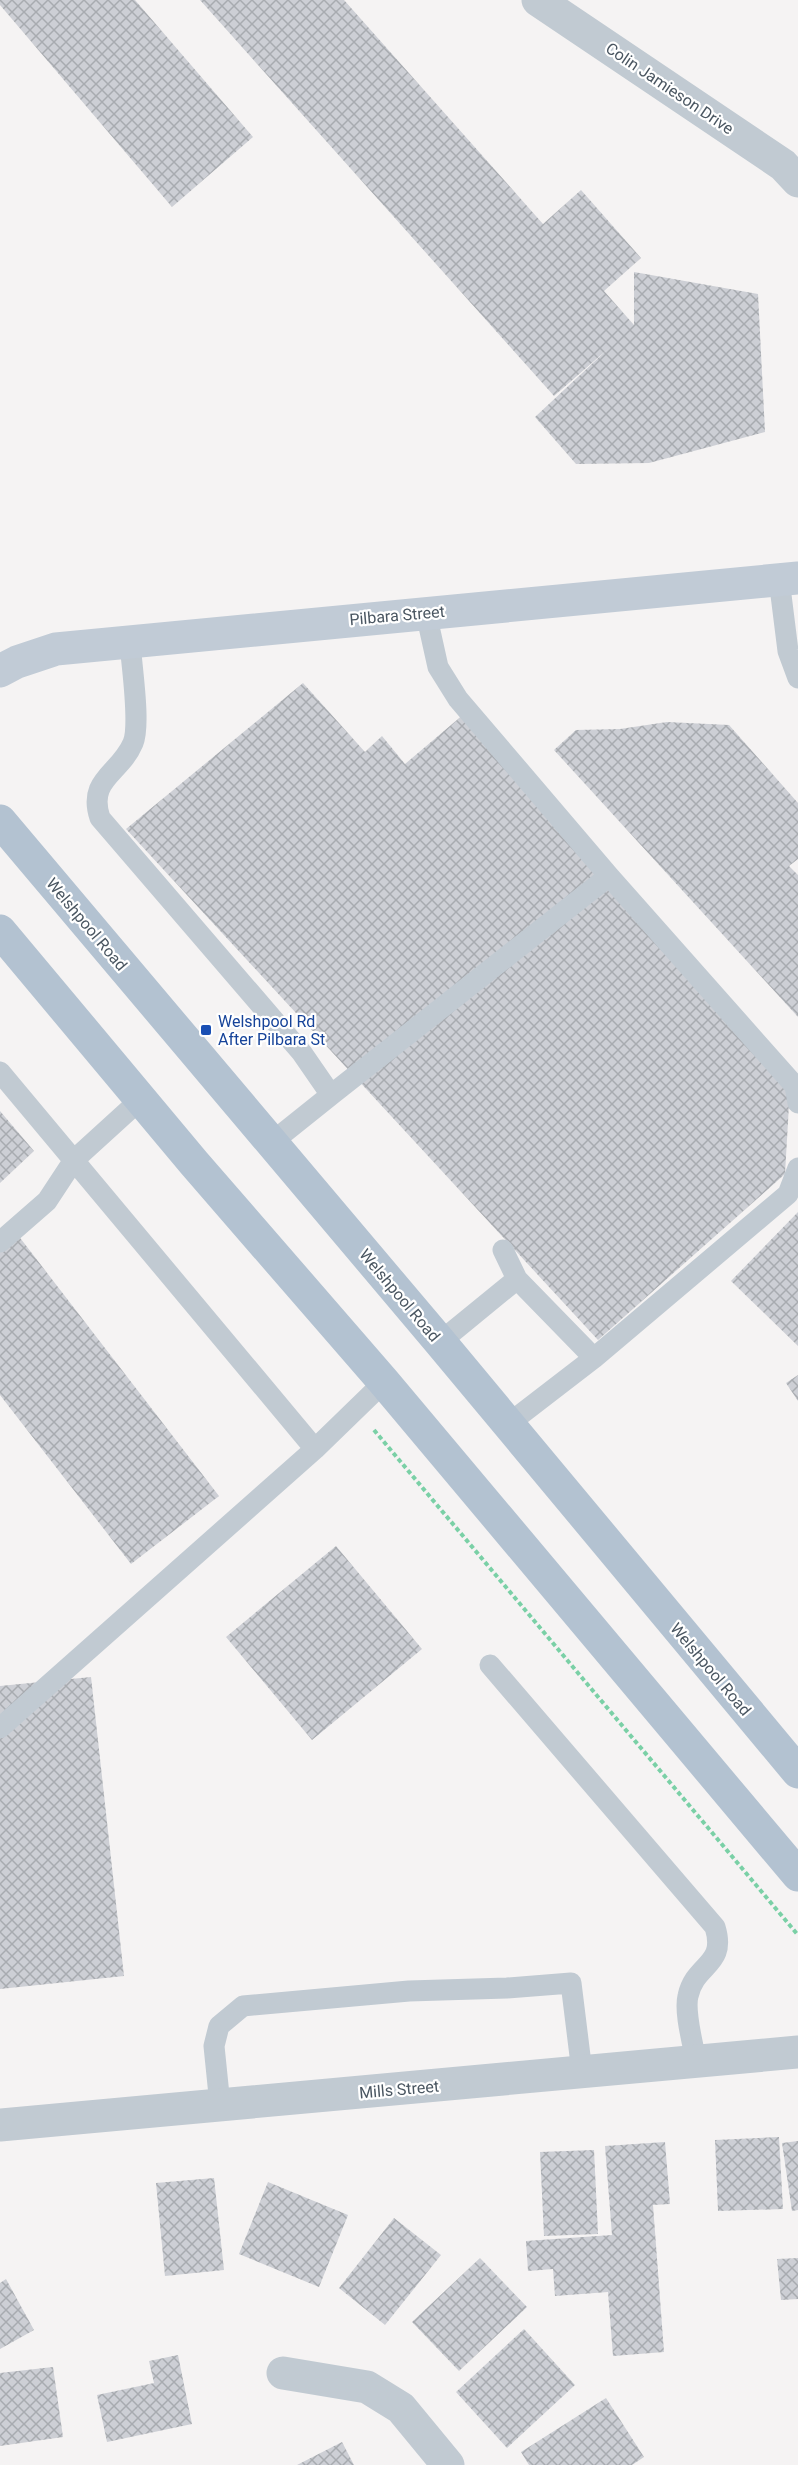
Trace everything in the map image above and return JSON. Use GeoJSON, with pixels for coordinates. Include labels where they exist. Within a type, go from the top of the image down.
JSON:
{"type":"FeatureCollection","features":[{"type":"Feature","properties":{"kind":"main road","name":"Pilbara Street"},"geometry":{"type":"LineString","coordinates":[[0,671],[17,662],[56,649],[130,640],[788,579]]}},
{"type":"Feature","properties":{"kind":"main road","name":"Welshpool Road"},"geometry":{"type":"LineString","coordinates":[[0,821],[440,1342],[798,1772]]}},
{"type":"Feature","properties":{"kind":"main road"},"geometry":{"type":"LineString","coordinates":[[0,931],[384,1382],[798,1875]]}},
{"type":"Feature","properties":{"kind":"street","name":"Colin Jamieson Drive"},"geometry":{"type":"LineString","coordinates":[[538,0],[783,165],[798,181]]}},
{"type":"Feature","properties":{"kind":"street","name":"Mills Street"},"geometry":{"type":"LineString","coordinates":[[0,2125],[798,2052]]}},
{"type":"Feature","properties":{"kind":"street"},"geometry":{"type":"LineString","coordinates":[[283,2373],[367,2387],[401,2408],[448,2465]]}},
{"type":"Feature","properties":{"kind":"lane"},"geometry":{"type":"LineString","coordinates":[[788,579],[788,651],[798,678]]}},
{"type":"Feature","properties":{"kind":"lane"},"geometry":{"type":"LineString","coordinates":[[426,613],[438,666],[458,699],[609,876],[795,1086],[798,1103]]}},
{"type":"Feature","properties":{"kind":"lane"},"geometry":{"type":"LineString","coordinates":[[130,640],[136,725],[134,742],[122,760],[101,783],[95,803],[100,818],[302,1053],[331,1095]]}},
{"type":"Feature","properties":{"kind":"lane"},"geometry":{"type":"LineString","coordinates":[[271,1143],[609,876]]}},
{"type":"Feature","properties":{"kind":"lane"},"geometry":{"type":"LineString","coordinates":[[0,1072],[315,1449]]}},
{"type":"Feature","properties":{"kind":"lane"},"geometry":{"type":"LineString","coordinates":[[0,1242],[47,1201],[74,1161],[141,1099]]}},
{"type":"Feature","properties":{"kind":"lane"},"geometry":{"type":"LineString","coordinates":[[507,1425],[594,1358],[788,1194],[798,1168]]}},
{"type":"Feature","properties":{"kind":"lane"},"geometry":{"type":"LineString","coordinates":[[503,1250],[517,1280],[594,1358]]}},
{"type":"Feature","properties":{"kind":"lane"},"geometry":{"type":"LineString","coordinates":[[440,1342],[517,1280]]}},
{"type":"Feature","properties":{"kind":"lane"},"geometry":{"type":"LineString","coordinates":[[0,1728],[315,1449],[384,1382]]}},
{"type":"Feature","properties":{"kind":"lane"},"geometry":{"type":"LineString","coordinates":[[490,1665],[716,1927],[719,1940],[718,1953],[691,1983],[687,2000],[696,2061]]}},
{"type":"Feature","properties":{"kind":"lane"},"geometry":{"type":"LineString","coordinates":[[220,2105],[214,2046],[219,2026],[243,2006],[386,1993],[571,1983],[582,2072]]}},
{"type":"Feature","properties":{"kind":"path"},"geometry":{"type":"LineString","coordinates":[[357,1409],[798,1935]]}},
{"type":"Feature","properties":{"kind":"building"},"geometry":{"type":"Polygon","coordinates":[[[0,0],[135,0],[253,137],[172,207],[0,5],[0,0]]]}},
{"type":"Feature","properties":{"kind":"building"},"geometry":{"type":"Polygon","coordinates":[[[200,0],[344,0],[543,224],[581,190],[641,258],[604,291],[634,325],[634,272],[758,294],[765,432],[649,463],[576,464],[535,417],[609,348],[554,396],[200,0]]]}},
{"type":"Feature","properties":{"kind":"building"},"geometry":{"type":"Polygon","coordinates":[[[303,683],[365,752],[382,736],[405,764],[464,714],[790,1087],[785,1174],[598,1340],[126,829],[303,683]]]}},
{"type":"Feature","properties":{"kind":"building"},"geometry":{"type":"Polygon","coordinates":[[[667,722],[729,725],[798,803],[798,859],[789,866],[798,875],[798,1017],[554,750],[576,730],[620,729],[667,722]]]}},
{"type":"Feature","properties":{"kind":"building"},"geometry":{"type":"Polygon","coordinates":[[[0,1111],[34,1151],[0,1183],[0,1111]]]}},
{"type":"Feature","properties":{"kind":"building"},"geometry":{"type":"Polygon","coordinates":[[[798,1212],[798,1346],[731,1281],[798,1212]]]}},
{"type":"Feature","properties":{"kind":"building"},"geometry":{"type":"Polygon","coordinates":[[[14,1230],[219,1496],[131,1564],[0,1395],[0,1241],[14,1230]]]}},
{"type":"Feature","properties":{"kind":"building"},"geometry":{"type":"Polygon","coordinates":[[[798,1375],[798,1401],[786,1383],[798,1375]]]}},
{"type":"Feature","properties":{"kind":"building"},"geometry":{"type":"Polygon","coordinates":[[[336,1546],[422,1649],[312,1740],[226,1637],[336,1546]]]}},
{"type":"Feature","properties":{"kind":"building"},"geometry":{"type":"Polygon","coordinates":[[[91,1677],[124,1976],[0,1989],[0,1686],[91,1677]]]}},
{"type":"Feature","properties":{"kind":"building"},"geometry":{"type":"Polygon","coordinates":[[[779,2137],[783,2209],[718,2211],[715,2140],[779,2137]]]}},
{"type":"Feature","properties":{"kind":"building"},"geometry":{"type":"Polygon","coordinates":[[[798,2141],[798,2210],[792,2211],[782,2143],[798,2141]]]}},
{"type":"Feature","properties":{"kind":"building"},"geometry":{"type":"Polygon","coordinates":[[[665,2142],[670,2204],[653,2205],[664,2352],[613,2356],[608,2292],[555,2296],[553,2269],[528,2271],[526,2241],[612,2235],[605,2146],[665,2142]]]}},
{"type":"Feature","properties":{"kind":"building"},"geometry":{"type":"Polygon","coordinates":[[[594,2150],[598,2234],[544,2236],[540,2152],[594,2150]]]}},
{"type":"Feature","properties":{"kind":"building"},"geometry":{"type":"Polygon","coordinates":[[[214,2178],[224,2270],[165,2276],[156,2183],[214,2178]]]}},
{"type":"Feature","properties":{"kind":"building"},"geometry":{"type":"Polygon","coordinates":[[[268,2182],[348,2215],[319,2287],[239,2254],[268,2182]]]}},
{"type":"Feature","properties":{"kind":"building"},"geometry":{"type":"Polygon","coordinates":[[[394,2218],[441,2255],[385,2325],[339,2288],[394,2218]]]}},
{"type":"Feature","properties":{"kind":"building"},"geometry":{"type":"Polygon","coordinates":[[[480,2258],[527,2307],[459,2371],[412,2322],[480,2258]]]}},
{"type":"Feature","properties":{"kind":"building"},"geometry":{"type":"Polygon","coordinates":[[[798,2258],[798,2299],[781,2300],[777,2259],[798,2258]]]}},
{"type":"Feature","properties":{"kind":"building"},"geometry":{"type":"Polygon","coordinates":[[[6,2279],[34,2330],[0,2349],[0,2283],[6,2279]]]}},
{"type":"Feature","properties":{"kind":"building"},"geometry":{"type":"Polygon","coordinates":[[[524,2329],[575,2385],[507,2448],[456,2392],[524,2329]]]}},
{"type":"Feature","properties":{"kind":"building"},"geometry":{"type":"Polygon","coordinates":[[[178,2355],[192,2424],[107,2442],[97,2395],[154,2383],[149,2361],[178,2355]]]}},
{"type":"Feature","properties":{"kind":"building"},"geometry":{"type":"Polygon","coordinates":[[[53,2367],[63,2437],[0,2446],[0,2373],[53,2367]]]}},
{"type":"Feature","properties":{"kind":"building"},"geometry":{"type":"Polygon","coordinates":[[[606,2398],[644,2457],[632,2465],[529,2465],[521,2452],[606,2398]]]}},
{"type":"Feature","properties":{"kind":"building"},"geometry":{"type":"Polygon","coordinates":[[[342,2442],[354,2465],[297,2465],[342,2442]]]}},
{"type":"Feature","properties":{"kind":"place","name":"Welshpool Rd After Pilbara St"},"geometry":{"type":"Point","coordinates":[206,1030]}}]}
